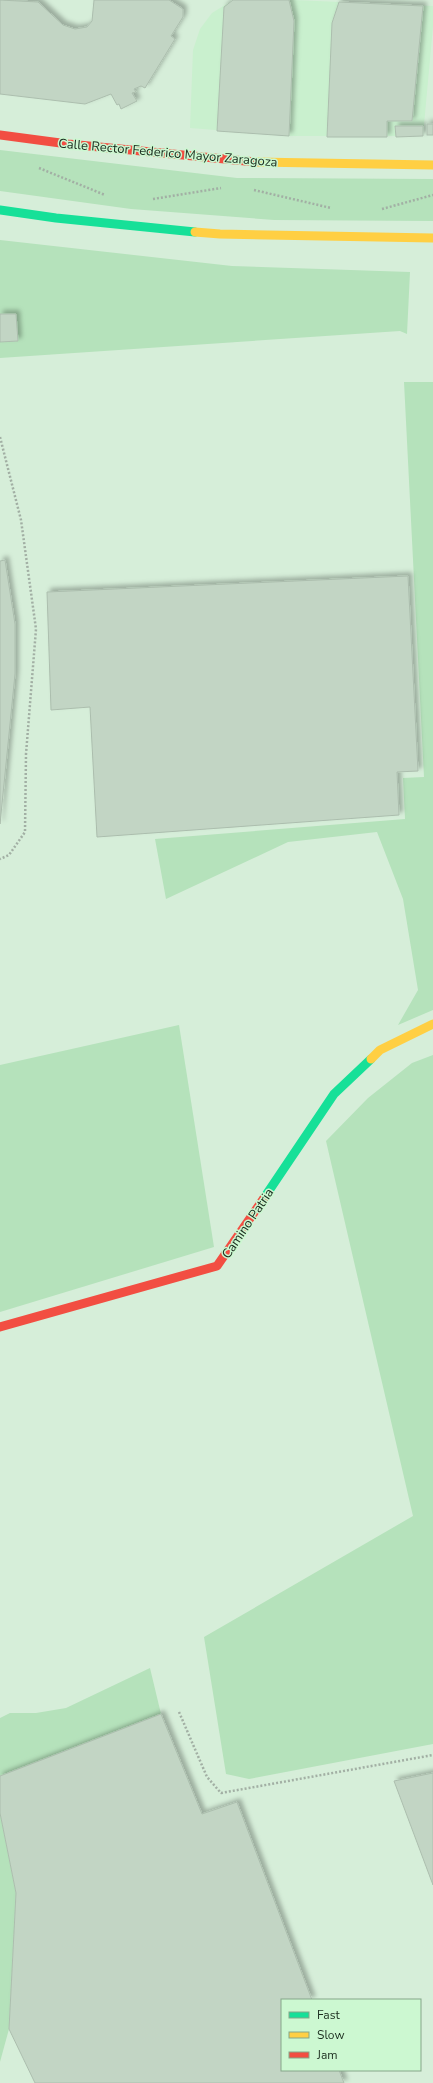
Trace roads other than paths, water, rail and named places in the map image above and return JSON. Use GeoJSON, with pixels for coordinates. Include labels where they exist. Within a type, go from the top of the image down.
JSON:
{"type":"FeatureCollection","features":[{"type":"Feature","properties":{"kind":"street","name":"Calle Rector Federico Mayor Zaragoza"},"geometry":{"type":"LineString","coordinates":[[0,135],[68,144],[244,162],[433,165]]}},
{"type":"Feature","properties":{"kind":"street"},"geometry":{"type":"LineString","coordinates":[[0,210],[56,218],[220,234],[433,238]]}},
{"type":"Feature","properties":{"kind":"street","name":"Camino Patria"},"geometry":{"type":"LineString","coordinates":[[0,1327],[217,1266],[334,1094],[380,1050],[433,1024]]}}]}
